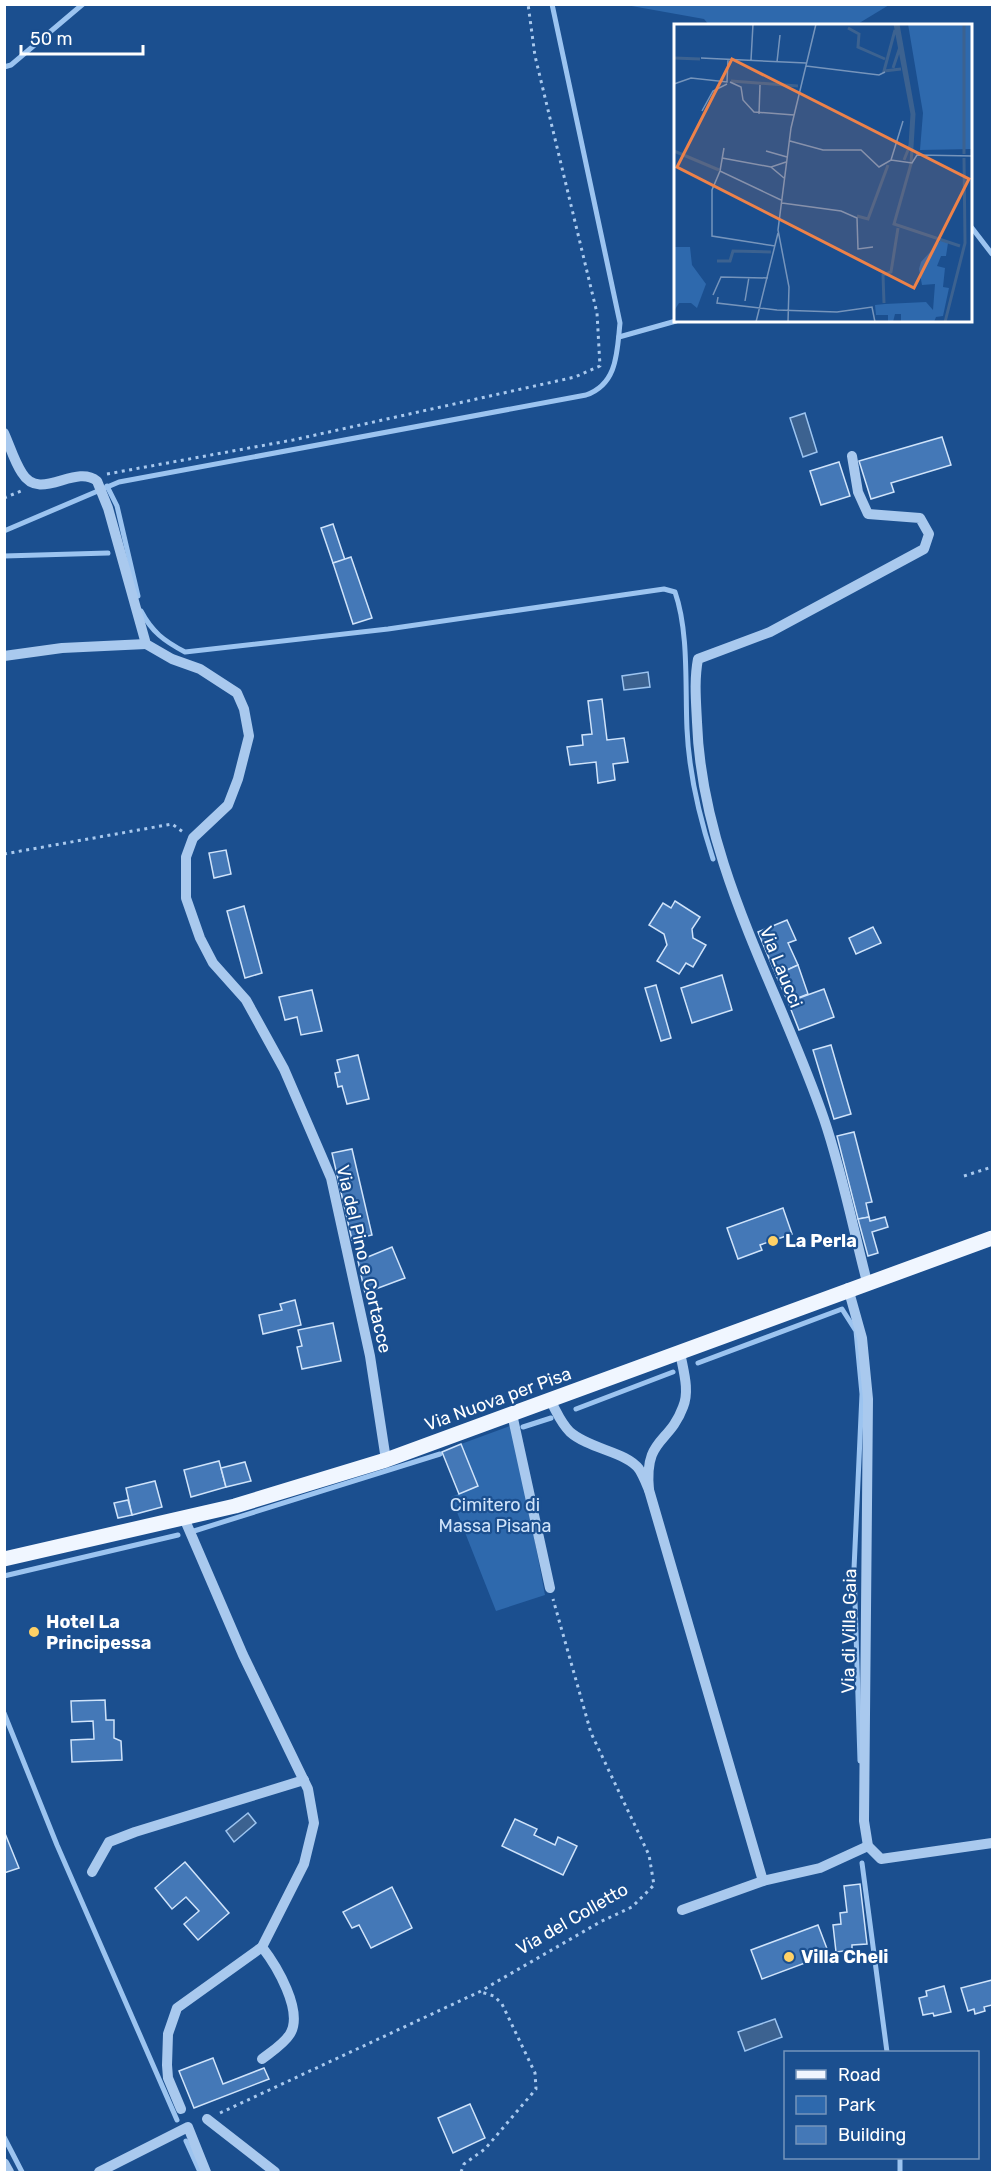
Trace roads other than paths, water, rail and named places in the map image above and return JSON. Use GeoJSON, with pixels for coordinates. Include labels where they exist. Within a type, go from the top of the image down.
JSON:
{"type":"FeatureCollection","features":[{"type":"Feature","properties":{"kind":"main road","name":"Via Nuova per Pisa"},"geometry":{"type":"LineString","coordinates":[[4,1559],[286,1492],[387,1460],[849,1288],[993,1238]]}},
{"type":"Feature","properties":{"kind":"street"},"geometry":{"type":"LineString","coordinates":[[4,433],[22,474],[36,485],[94,479],[103,493],[146,644],[62,648],[4,656]]}},
{"type":"Feature","properties":{"kind":"street","name":"Via Laucci"},"geometry":{"type":"LineString","coordinates":[[852,456],[858,492],[867,514],[920,518],[928,534],[924,549],[770,632],[698,659],[695,676],[698,750],[710,820],[730,885],[824,1120],[867,1282]]}},
{"type":"Feature","properties":{"kind":"street","name":"Via del Pino e Cortacce"},"geometry":{"type":"LineString","coordinates":[[146,644],[171,659],[200,669],[237,693],[244,709],[249,736],[228,805],[193,838],[186,857],[186,898],[200,938],[213,963],[246,1000],[284,1069],[331,1178],[370,1356],[387,1460]]}},
{"type":"Feature","properties":{"kind":"street","name":"Via di Villa Gaia"},"geometry":{"type":"LineString","coordinates":[[849,1288],[862,1338],[868,1388],[864,1821],[868,1846]]}},
{"type":"Feature","properties":{"kind":"street"},"geometry":{"type":"LineString","coordinates":[[649,1490],[647,1468],[651,1455],[683,1408],[686,1386],[680,1352]]}},
{"type":"Feature","properties":{"kind":"street"},"geometry":{"type":"LineString","coordinates":[[550,1400],[559,1420],[571,1433],[600,1450],[618,1454],[633,1462],[640,1469],[649,1490],[763,1881]]}},
{"type":"Feature","properties":{"kind":"street"},"geometry":{"type":"LineString","coordinates":[[512,1414],[550,1588]]}},
{"type":"Feature","properties":{"kind":"street"},"geometry":{"type":"LineString","coordinates":[[181,2109],[168,2078],[167,2065],[168,2034],[177,2008],[262,1947],[304,1864],[314,1823],[308,1789],[243,1655],[184,1518]]}},
{"type":"Feature","properties":{"kind":"street"},"geometry":{"type":"LineString","coordinates":[[92,1872],[109,1842],[304,1780]]}},
{"type":"Feature","properties":{"kind":"street"},"geometry":{"type":"LineString","coordinates":[[682,1910],[763,1881],[820,1868],[868,1846],[881,1859],[993,1843]]}},
{"type":"Feature","properties":{"kind":"street"},"geometry":{"type":"LineString","coordinates":[[261,2060],[291,2033],[294,2018],[284,1983],[262,1947]]}},
{"type":"Feature","properties":{"kind":"street"},"geometry":{"type":"LineString","coordinates":[[207,2119],[275,2172]]}},
{"type":"Feature","properties":{"kind":"street"},"geometry":{"type":"LineString","coordinates":[[99,2172],[188,2127],[206,2172]]}},
{"type":"Feature","properties":{"kind":"street"},"geometry":{"type":"LineString","coordinates":[[4,2163],[9,2172]]}},
{"type":"Feature","properties":{"kind":"waterway"},"geometry":{"type":"LineString","coordinates":[[4,67],[11,65],[83,4]]}},
{"type":"Feature","properties":{"kind":"waterway"},"geometry":{"type":"LineString","coordinates":[[4,531],[119,482],[586,395],[597,390],[610,375],[614,365],[620,323],[552,4]]}},
{"type":"Feature","properties":{"kind":"waterway"},"geometry":{"type":"LineString","coordinates":[[973,229],[992,254]]}},
{"type":"Feature","properties":{"kind":"waterway"},"geometry":{"type":"LineString","coordinates":[[619,337],[674,322]]}},
{"type":"Feature","properties":{"kind":"waterway"},"geometry":{"type":"LineString","coordinates":[[107,486],[117,506],[138,596]]}},
{"type":"Feature","properties":{"kind":"waterway"},"geometry":{"type":"LineString","coordinates":[[4,556],[108,553]]}},
{"type":"Feature","properties":{"kind":"waterway"},"geometry":{"type":"LineString","coordinates":[[141,611],[159,635],[185,652],[388,629],[664,589],[675,592],[682,624],[686,660],[687,729],[692,779],[713,859]]}},
{"type":"Feature","properties":{"kind":"waterway"},"geometry":{"type":"LineString","coordinates":[[698,1363],[842,1309],[856,1331],[862,1394],[854,1569],[860,1761]]}},
{"type":"Feature","properties":{"kind":"waterway"},"geometry":{"type":"LineString","coordinates":[[576,1409],[673,1372]]}},
{"type":"Feature","properties":{"kind":"waterway"},"geometry":{"type":"LineString","coordinates":[[523,1427],[551,1418]]}},
{"type":"Feature","properties":{"kind":"waterway"},"geometry":{"type":"LineString","coordinates":[[194,1531],[440,1454]]}},
{"type":"Feature","properties":{"kind":"waterway"},"geometry":{"type":"LineString","coordinates":[[4,1576],[178,1535]]}},
{"type":"Feature","properties":{"kind":"waterway"},"geometry":{"type":"LineString","coordinates":[[4,1713],[57,1845],[177,2120]]}},
{"type":"Feature","properties":{"kind":"waterway"},"geometry":{"type":"LineString","coordinates":[[862,1863],[887,2051]]}},
{"type":"Feature","properties":{"kind":"waterway"},"geometry":{"type":"LineString","coordinates":[[4,2137],[22,2172]]}},
{"type":"Feature","properties":{"kind":"waterway"},"geometry":{"type":"LineString","coordinates":[[186,2141],[200,2172]]}},
{"type":"Feature","properties":{"kind":"waterway"},"geometry":{"type":"LineString","coordinates":[[900,2159],[900,2172]]}},
{"type":"Feature","properties":{"kind":"place","name":"La Perla"},"geometry":{"type":"Point","coordinates":[773,1241]}},
{"type":"Feature","properties":{"kind":"place","name":"Hotel La Principessa"},"geometry":{"type":"Point","coordinates":[34,1632]}},
{"type":"Feature","properties":{"kind":"place","name":"Villa Cheli"},"geometry":{"type":"Point","coordinates":[789,1957]}},
{"type":"Feature","properties":{"kind":"park label","name":"Cimitero di Massa Pisana"},"geometry":{"type":"Point","coordinates":[495,1516]}}]}
